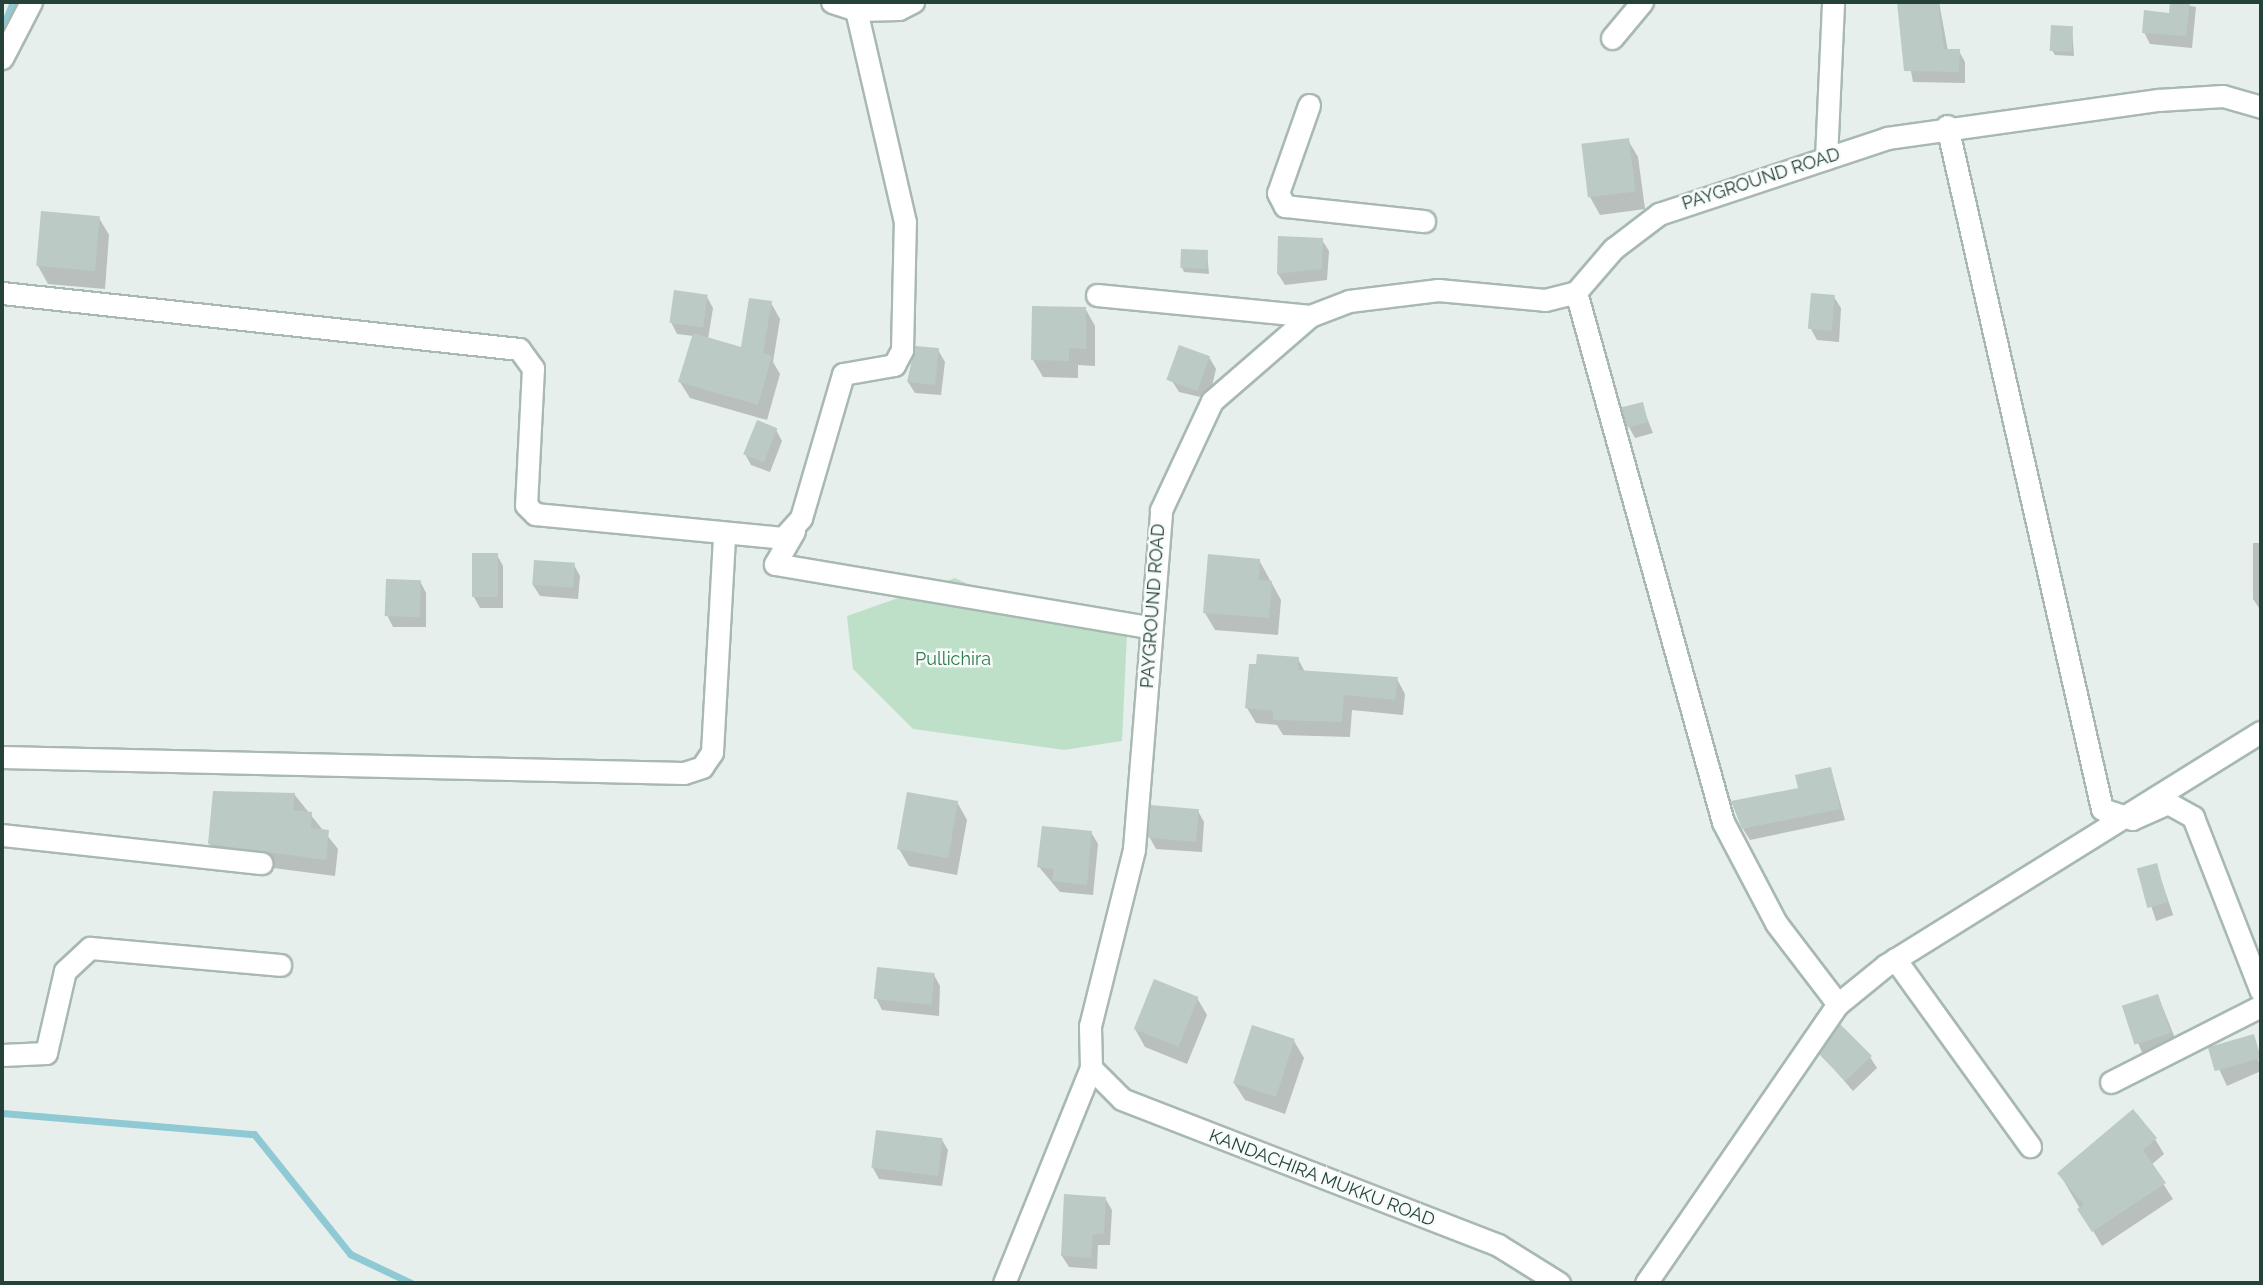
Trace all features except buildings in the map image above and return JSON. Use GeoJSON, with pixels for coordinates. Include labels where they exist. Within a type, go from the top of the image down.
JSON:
{"type":"FeatureCollection","features":[{"type":"Feature","properties":{"kind":"street"},"geometry":{"type":"LineString","coordinates":[[2,58],[31,2]]}},
{"type":"Feature","properties":{"kind":"street"},"geometry":{"type":"LineString","coordinates":[[832,2],[856,10],[899,9],[913,2]]}},
{"type":"Feature","properties":{"kind":"street"},"geometry":{"type":"LineString","coordinates":[[1612,38],[1642,2]]}},
{"type":"Feature","properties":{"kind":"street"},"geometry":{"type":"LineString","coordinates":[[1826,158],[1833,2]]}},
{"type":"Feature","properties":{"kind":"street"},"geometry":{"type":"LineString","coordinates":[[856,10],[905,222],[902,350],[894,365],[843,374],[795,529],[775,564],[1149,627]]}},
{"type":"Feature","properties":{"kind":"street","name":"PAYGROUND ROAD"},"geometry":{"type":"LineString","coordinates":[[1091,1068],[1090,1026],[1134,849],[1149,627],[1161,510],[1212,401],[1310,316],[1349,301],[1438,290],[1545,300],[1576,292],[1613,249],[1659,214],[1826,158],[1947,126],[2158,100],[2222,96],[2261,107]]}},
{"type":"Feature","properties":{"kind":"street"},"geometry":{"type":"LineString","coordinates":[[1309,105],[1278,193],[1285,206],[1424,221]]}},
{"type":"Feature","properties":{"kind":"street"},"geometry":{"type":"LineString","coordinates":[[1947,126],[2067,675],[2102,809],[2119,819],[2168,803],[2193,817],[2261,991]]}},
{"type":"Feature","properties":{"kind":"street"},"geometry":{"type":"LineString","coordinates":[[1576,292],[1723,822],[1776,923],[1838,1004]]}},
{"type":"Feature","properties":{"kind":"street"},"geometry":{"type":"LineString","coordinates":[[2,293],[519,349],[533,368],[526,505],[535,514],[766,541],[795,529]]}},
{"type":"Feature","properties":{"kind":"street"},"geometry":{"type":"LineString","coordinates":[[1097,295],[1310,316]]}},
{"type":"Feature","properties":{"kind":"street"},"geometry":{"type":"LineString","coordinates":[[2,758],[684,773],[702,767],[712,752],[724,536]]}},
{"type":"Feature","properties":{"kind":"street"},"geometry":{"type":"LineString","coordinates":[[1646,1283],[1838,1004],[1895,959],[2261,732]]}},
{"type":"Feature","properties":{"kind":"street"},"geometry":{"type":"LineString","coordinates":[[2,835],[261,863]]}},
{"type":"Feature","properties":{"kind":"street"},"geometry":{"type":"LineString","coordinates":[[2,1055],[46,1052],[65,971],[90,948],[280,965]]}},
{"type":"Feature","properties":{"kind":"street"},"geometry":{"type":"LineString","coordinates":[[1895,959],[2030,1146]]}},
{"type":"Feature","properties":{"kind":"street"},"geometry":{"type":"LineString","coordinates":[[2111,1082],[2261,1006]]}},
{"type":"Feature","properties":{"kind":"street"},"geometry":{"type":"LineString","coordinates":[[1004,1283],[1091,1068]]}},
{"type":"Feature","properties":{"kind":"street","name":"KANDACHIRA MUKKU ROAD"},"geometry":{"type":"LineString","coordinates":[[1091,1068],[1122,1099],[1498,1245],[1559,1283]]}},
{"type":"Feature","properties":{"kind":"green space","name":"Pullichira"},"geometry":{"type":"Polygon","coordinates":[[[955,578],[998,598],[1127,633],[1122,741],[1064,750],[913,729],[853,669],[847,616],[955,578]]]}},
{"type":"Feature","properties":{"kind":"waterway"},"geometry":{"type":"LineString","coordinates":[[2,29],[13,2]]}},
{"type":"Feature","properties":{"kind":"waterway"},"geometry":{"type":"LineString","coordinates":[[2,1113],[254,1134],[350,1254],[411,1283]]}}]}
